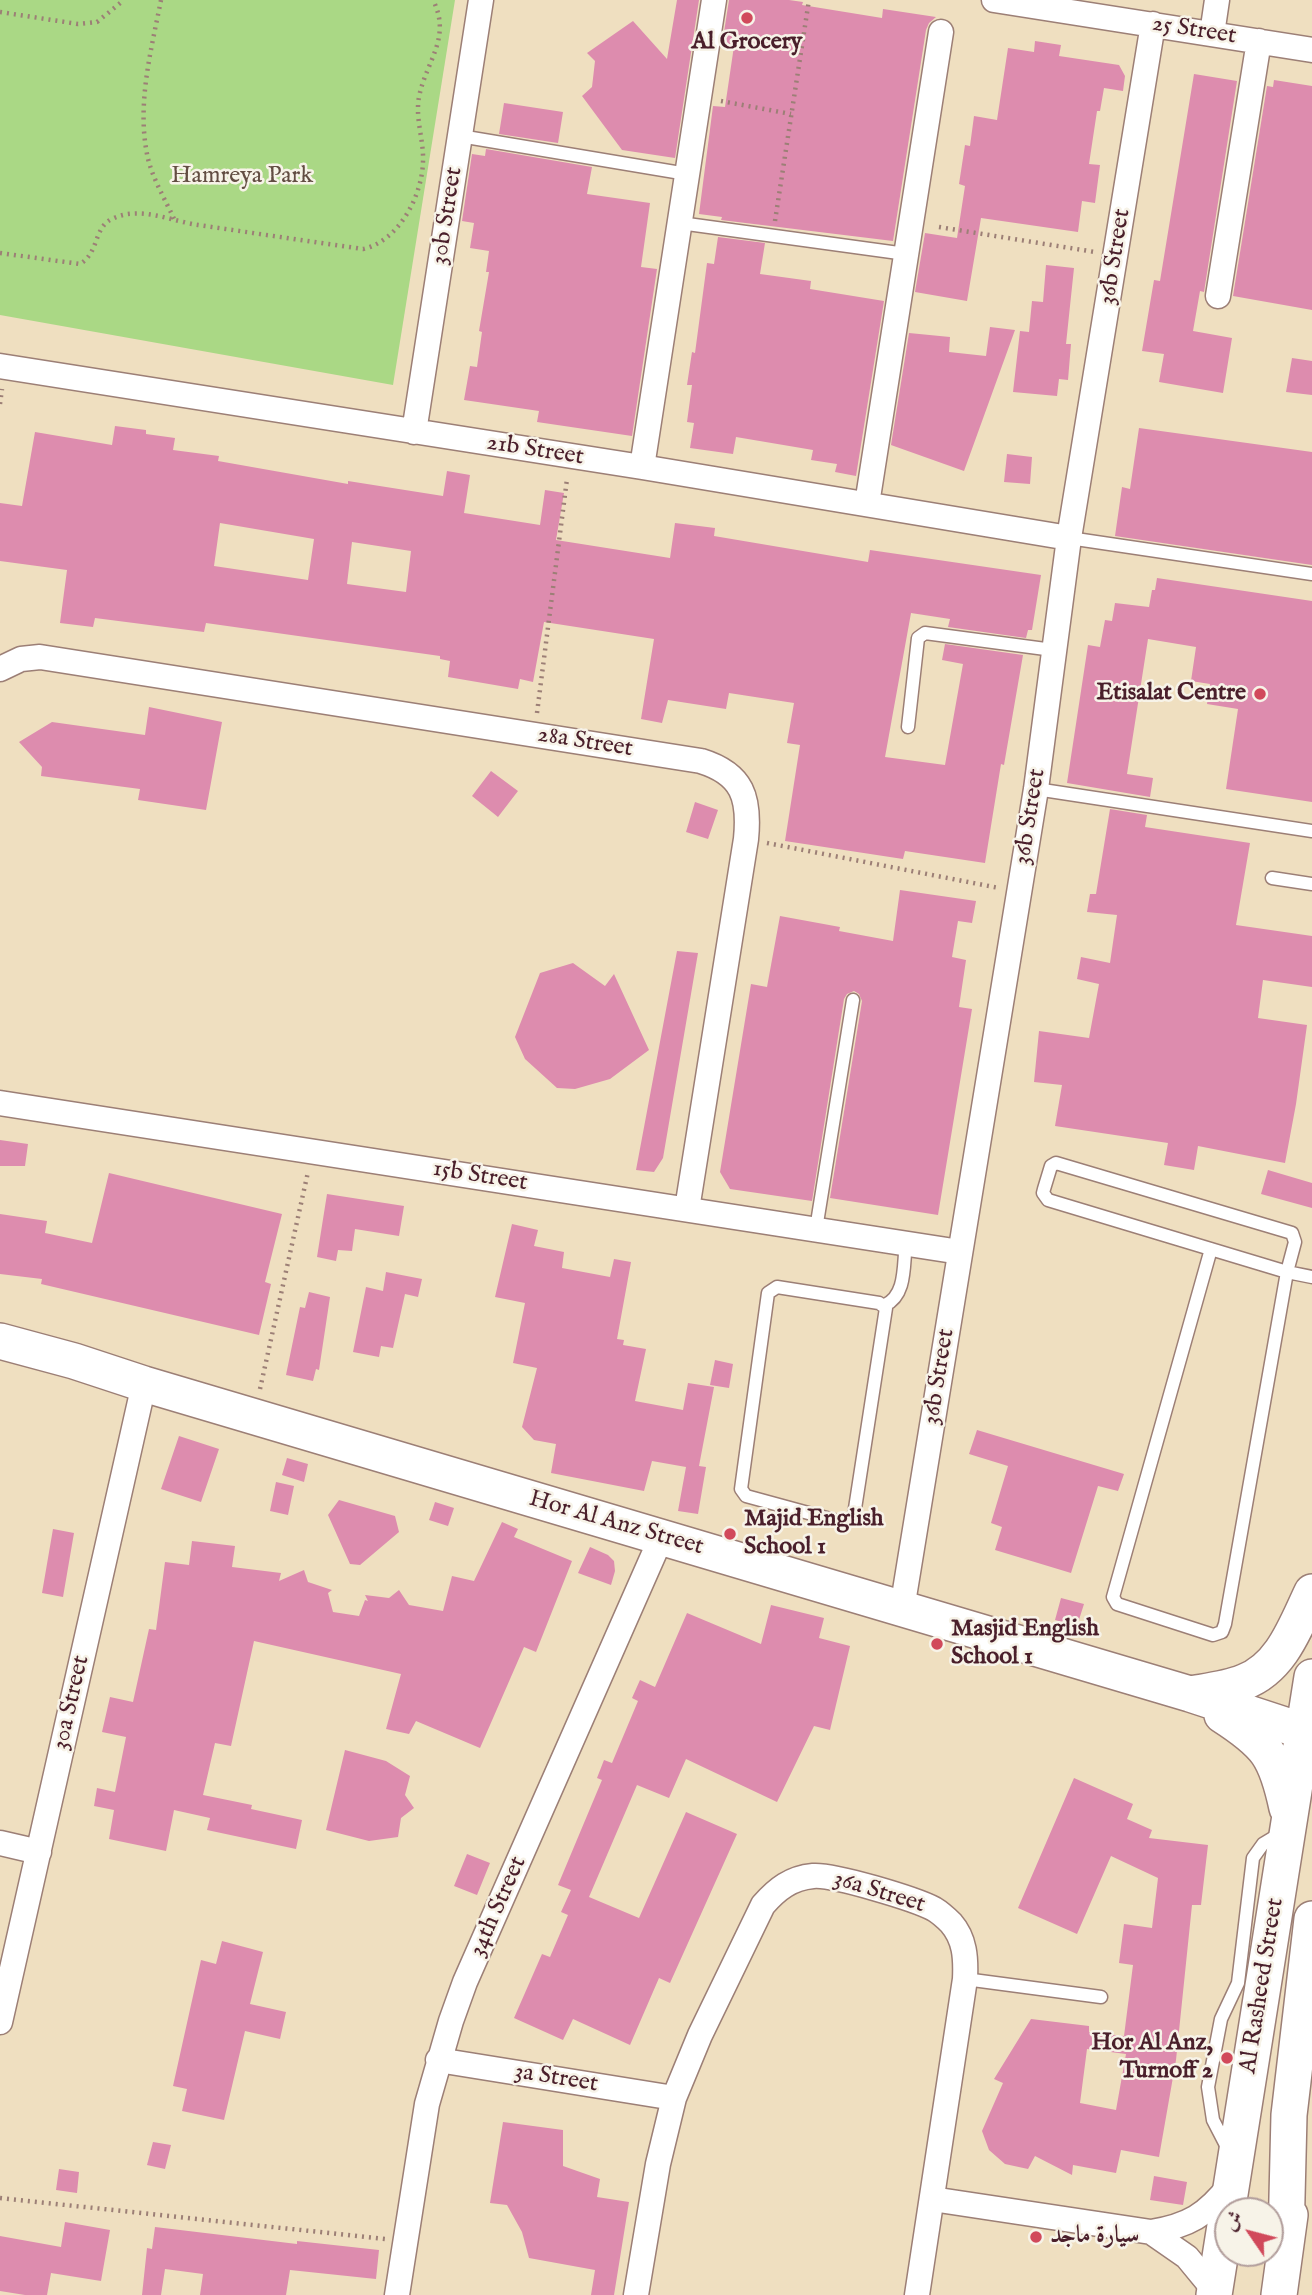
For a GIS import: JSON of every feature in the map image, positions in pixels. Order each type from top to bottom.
[{"type":"main road","name":"Hor Al Anz Street","points":[[0,1341],[1190,1695],[1308,1726]]},
{"type":"main road","points":[[1190,1695],[1244,1682],[1258,1676],[1270,1666],[1288,1640],[1312,1592]]},
{"type":"main road","name":"Al Rasheed Street","points":[[1214,2293],[1308,1726],[1312,1677]]},
{"type":"main road","points":[[1190,1695],[1253,1737],[1266,1750],[1279,1774],[1290,1826]]},
{"type":"main road","points":[[1286,2238],[1289,2115],[1312,1919]]},
{"type":"main road","points":[[1279,2295],[1312,2073]]},
{"type":"street","name":"30b Street","points":[[414,432],[481,0]]},
{"type":"street","points":[[642,467],[714,0]]},
{"type":"street","name":"25 Street","points":[[994,0],[1312,50]]},
{"type":"street","points":[[1212,34],[1217,0]]},
{"type":"street","name":"36b Street","points":[[902,1609],[1036,789],[1069,538],[1153,24]]},
{"type":"street","points":[[867,504],[941,32]]},
{"type":"street","points":[[1218,296],[1259,41]]},
{"type":"street","name":"21b Street","points":[[0,366],[642,467],[1069,538]]},
{"type":"street","name":"28a Street","points":[[0,669],[21,659],[40,657],[701,761],[718,766],[732,776],[742,790],[747,807],[746,839],[687,1209]]},
{"type":"street","name":"15b Street","points":[[0,1103],[960,1252]]},
{"type":"street","name":"30a Street","points":[[0,2022],[144,1384]]},
{"type":"street","name":"34th Street","points":[[397,2295],[421,2137],[438,2060],[465,1982],[661,1538]]},
{"type":"street","points":[[0,1843],[39,1852]]},
{"type":"street","name":"36a Street","points":[[636,2295],[658,2164],[674,2098],[699,2035],[758,1914],[777,1890],[795,1880],[815,1876],[836,1877],[935,1909],[950,1922],[961,1939],[966,1959],[917,2295]]},
{"type":"street","name":"3a Street","points":[[438,2060],[674,2098]]},
{"type":"street","points":[[932,2199],[1151,2232],[1174,2228],[1196,2218],[1215,2204],[1232,2173]]},
{"type":"street","points":[[1151,2232],[1187,2257],[1214,2293]]},
{"type":"lane","points":[[460,136],[687,174]]},
{"type":"lane","points":[[680,222],[906,254]]},
{"type":"lane","points":[[1069,538],[1312,574]]},
{"type":"lane","points":[[908,727],[918,638],[925,633],[1053,650]]},
{"type":"lane","points":[[1036,789],[1312,831]]},
{"type":"lane","points":[[1272,878],[1312,884]]},
{"type":"lane","points":[[816,1229],[853,1000]]},
{"type":"lane","points":[[1211,1249],[1113,1597],[1117,1604],[1213,1635],[1222,1632],[1225,1624],[1287,1272],[1295,1238],[1292,1233],[1060,1163],[1051,1166],[1043,1193],[1048,1200],[1211,1249],[1287,1272],[1312,1277]]},
{"type":"lane","points":[[885,1306],[852,1519],[845,1524],[746,1496],[741,1485],[768,1293],[777,1287],[783,1287],[885,1306],[894,1300],[901,1289],[905,1243]]},
{"type":"lane","points":[[965,1979],[1101,1997]]},
{"type":"path","points":[[0,12],[78,24],[97,22],[124,0]]},
{"type":"path","points":[[161,0],[144,97],[144,127],[148,157],[174,219]]},
{"type":"path","points":[[0,253],[80,264],[89,258],[105,224],[114,218],[136,213],[191,224],[363,249],[386,239],[399,226],[411,207],[424,161],[418,100],[442,24],[433,0]]},
{"type":"path","points":[[773,236],[809,0]]},
{"type":"path","points":[[699,97],[792,114]]},
{"type":"path","points":[[939,227],[1116,256]]},
{"type":"path","points":[[534,735],[569,457]]},
{"type":"path","points":[[746,839],[1019,892]]},
{"type":"path","points":[[254,1417],[312,1152]]},
{"type":"path","points":[[0,2197],[405,2242]]},
{"type":"green space","name":"Hamreya Park","points":[[0,0],[455,0],[393,385],[0,315]]},
{"type":"building","points":[[677,0],[699,0],[675,158],[622,150],[582,96],[592,87],[595,61],[587,53],[633,21],[667,59]]},
{"type":"building","points":[[729,0],[789,0],[803,2],[802,5],[882,18],[883,9],[936,17],[926,30],[893,241],[721,220],[722,217],[699,214],[713,106],[725,107],[734,46],[722,45]]},
{"type":"building","points":[[1035,41],[1061,45],[1059,56],[1119,65],[1125,76],[1123,91],[1104,88],[1100,111],[1097,111],[1089,164],[1100,165],[1095,203],[1082,201],[1078,232],[981,218],[967,301],[915,292],[925,233],[957,238],[965,186],[959,184],[965,145],[970,146],[974,116],[997,120],[1008,48],[1034,52]]},
{"type":"building","points":[[1194,74],[1237,81],[1204,292],[1200,291],[1193,331],[1232,338],[1223,393],[1159,382],[1164,354],[1142,351],[1154,280],[1160,281]]},
{"type":"building","points":[[1274,80],[1312,86],[1312,310],[1233,296],[1267,86],[1273,87]]},
{"type":"building","points":[[504,103],[563,112],[558,143],[499,134]]},
{"type":"building","points":[[486,149],[592,167],[587,194],[650,203],[641,267],[657,269],[632,436],[537,422],[539,411],[464,400],[470,366],[477,367],[482,332],[479,331],[489,272],[486,272],[489,251],[470,248],[474,223],[462,221],[472,154],[485,156]]},
{"type":"building","points":[[718,237],[765,243],[760,274],[811,281],[810,289],[884,301],[856,476],[835,472],[837,464],[811,460],[813,450],[736,437],[733,454],[690,448],[694,423],[687,422],[692,385],[687,385],[692,352],[695,353],[707,263],[714,264]]},
{"type":"building","points":[[1046,265],[1074,268],[1066,344],[1071,344],[1068,380],[1059,379],[1057,396],[1013,392],[1020,331],[1029,332],[1032,301],[1043,302]]},
{"type":"building","points":[[990,327],[1015,330],[964,471],[891,445],[909,333],[950,337],[949,352],[986,356]]},
{"type":"building","points":[[1292,358],[1312,361],[1312,395],[1286,392]]},
{"type":"building","points":[[115,426],[146,430],[146,434],[175,438],[173,450],[219,456],[218,461],[348,484],[348,481],[443,496],[447,471],[470,475],[464,513],[540,525],[545,490],[564,493],[556,540],[670,558],[675,523],[715,528],[714,536],[868,562],[870,550],[1041,575],[1032,630],[1028,630],[1026,638],[948,627],[950,619],[911,613],[885,757],[945,765],[963,664],[942,660],[945,644],[1023,655],[985,863],[905,851],[903,859],[785,841],[800,745],[787,743],[794,703],[729,693],[726,709],[668,700],[662,723],[641,719],[654,639],[544,622],[533,682],[520,679],[518,689],[448,677],[450,661],[440,659],[440,656],[206,623],[204,632],[95,618],[93,627],[60,623],[67,570],[0,561],[0,503],[22,506],[35,432],[112,445]],"holes":[[[220,523],[314,539],[308,580],[214,566]],[[352,542],[411,551],[406,592],[347,584]]]},
{"type":"building","points":[[1139,428],[1312,452],[1312,565],[1115,536],[1122,487],[1130,489]]},
{"type":"building","points":[[1007,454],[1032,457],[1030,484],[1004,482]]},
{"type":"building","points":[[1157,578],[1312,601],[1312,802],[1226,789],[1238,709],[1207,704],[1210,684],[1191,681],[1196,647],[1148,639],[1127,774],[1153,778],[1150,797],[1067,783],[1088,645],[1100,647],[1105,620],[1112,621],[1115,603],[1149,607]]},
{"type":"building","points":[[149,707],[222,722],[206,810],[138,800],[140,789],[41,776],[42,767],[19,742],[52,722],[145,735]]},
{"type":"building","points":[[491,771],[518,791],[498,817],[472,796]]},
{"type":"building","points":[[695,802],[718,810],[708,839],[686,832]]},
{"type":"building","points":[[1110,809],[1147,815],[1145,827],[1250,843],[1236,925],[1312,936],[1312,987],[1263,980],[1258,1018],[1307,1025],[1285,1163],[1198,1146],[1194,1170],[1164,1165],[1168,1143],[1055,1126],[1062,1085],[1034,1082],[1039,1031],[1089,1038],[1099,984],[1077,979],[1081,957],[1110,963],[1117,915],[1087,912],[1090,894],[1096,894]]},
{"type":"building","points":[[900,890],[976,901],[972,923],[958,921],[952,957],[966,960],[959,1007],[972,1009],[938,1215],[830,1198],[862,1001],[854,991],[844,999],[812,1201],[730,1189],[720,1172],[751,984],[767,987],[780,916],[840,927],[839,931],[893,941]]},
{"type":"building","points":[[677,951],[698,953],[663,1158],[654,1172],[636,1170]]},
{"type":"building","points":[[573,963],[605,986],[614,974],[649,1050],[610,1079],[575,1089],[557,1088],[525,1059],[515,1037],[540,973]]},
{"type":"building","points":[[0,1140],[28,1144],[25,1166],[0,1166]]},
{"type":"building","points":[[1268,1170],[1312,1183],[1312,1208],[1261,1194]]},
{"type":"building","points":[[109,1173],[282,1214],[265,1282],[271,1284],[259,1335],[41,1284],[42,1279],[0,1274],[0,1214],[47,1221],[45,1233],[92,1243]]},
{"type":"building","points":[[327,1194],[404,1206],[399,1236],[355,1229],[352,1251],[338,1250],[336,1261],[317,1257]]},
{"type":"building","points":[[512,1224],[538,1230],[534,1246],[564,1252],[562,1268],[610,1277],[614,1259],[631,1262],[617,1339],[624,1340],[623,1345],[646,1349],[635,1401],[683,1410],[688,1383],[714,1387],[699,1466],[706,1467],[698,1514],[678,1511],[686,1467],[652,1461],[644,1491],[551,1473],[556,1444],[534,1440],[522,1427],[537,1368],[513,1363],[525,1303],[495,1297]]},
{"type":"building","points":[[386,1272],[422,1279],[418,1297],[405,1294],[393,1348],[381,1346],[379,1357],[353,1352],[366,1287],[383,1291]]},
{"type":"building","points":[[309,1292],[330,1297],[319,1370],[316,1369],[313,1381],[286,1375],[300,1307],[305,1308]]},
{"type":"building","points":[[715,1360],[733,1364],[729,1388],[710,1385]]},
{"type":"building","points":[[977,1430],[1124,1474],[1118,1491],[1098,1486],[1071,1573],[995,1550],[1002,1527],[991,1523],[1008,1466],[969,1454]]},
{"type":"building","points":[[179,1436],[219,1449],[201,1502],[161,1489]]},
{"type":"building","points":[[287,1458],[308,1464],[304,1482],[282,1475]]},
{"type":"building","points":[[276,1482],[294,1486],[288,1515],[270,1511]]},
{"type":"building","points":[[339,1500],[395,1516],[399,1532],[360,1565],[350,1564],[328,1515]]},
{"type":"building","points":[[435,1502],[454,1508],[448,1526],[429,1520]]},
{"type":"building","points":[[502,1522],[518,1529],[514,1537],[572,1561],[536,1652],[524,1647],[480,1748],[416,1721],[409,1734],[386,1729],[401,1674],[254,1641],[231,1746],[215,1743],[203,1795],[252,1805],[251,1809],[302,1820],[296,1849],[207,1830],[210,1818],[174,1810],[166,1851],[109,1839],[114,1810],[94,1806],[97,1788],[115,1792],[126,1737],[102,1732],[110,1697],[133,1702],[149,1629],[156,1630],[165,1562],[189,1565],[192,1541],[235,1546],[232,1567],[281,1573],[279,1581],[304,1570],[308,1582],[332,1590],[328,1593],[333,1612],[359,1616],[365,1600],[368,1601],[365,1595],[389,1598],[399,1590],[409,1605],[443,1611],[452,1576],[474,1581]]},
{"type":"building","points":[[53,1529],[74,1533],[63,1597],[42,1593]]},
{"type":"building","points":[[590,1547],[608,1555],[614,1561],[615,1571],[611,1585],[578,1573]]},
{"type":"building","points":[[1061,1598],[1084,1604],[1077,1626],[1055,1620]]},
{"type":"building","points":[[771,1605],[824,1618],[819,1638],[850,1646],[830,1730],[814,1726],[777,1802],[686,1759],[669,1798],[637,1785],[589,1897],[639,1918],[686,1812],[737,1834],[670,1983],[659,1978],[630,2045],[573,2019],[563,2040],[514,2018],[542,1954],[550,1957],[568,1915],[561,1912],[571,1890],[558,1885],[602,1780],[597,1778],[604,1760],[612,1763],[638,1701],[632,1698],[640,1680],[655,1687],[687,1613],[761,1644]]},
{"type":"building","points":[[345,1750],[386,1761],[410,1776],[405,1795],[414,1808],[401,1818],[398,1837],[369,1841],[326,1830]]},
{"type":"building","points":[[1074,1778],[1133,1804],[1127,1819],[1152,1830],[1149,1838],[1208,1845],[1201,1905],[1192,1905],[1176,2060],[1159,2157],[1121,2150],[1116,2173],[1073,2165],[1072,2175],[1035,2156],[1028,2169],[1005,2164],[989,2150],[982,2131],[1003,2083],[994,2079],[1031,2019],[1089,2026],[1089,2032],[1124,2036],[1133,1965],[1119,1963],[1124,1924],[1152,1928],[1158,1878],[1111,1856],[1077,1934],[1018,1908]],"holes":[[[1087,2049],[1126,2054],[1116,2110],[1080,2103]]]},
{"type":"building","points":[[467,1854],[490,1863],[477,1895],[454,1886]]},
{"type":"building","points":[[222,1941],[263,1952],[250,2004],[286,2012],[280,2039],[245,2031],[224,2120],[182,2111],[187,2089],[173,2086],[201,1960],[216,1964]]},
{"type":"building","points":[[503,2122],[563,2130],[563,2166],[600,2179],[597,2197],[629,2202],[614,2295],[591,2295],[595,2270],[529,2258],[522,2232],[507,2205],[490,2203]]},
{"type":"building","points":[[153,2142],[171,2145],[165,2169],[147,2165]]},
{"type":"building","points":[[59,2169],[79,2172],[77,2193],[56,2190]]},
{"type":"building","points":[[1154,2176],[1187,2182],[1183,2205],[1150,2200]]},
{"type":"building","points":[[65,2222],[110,2230],[101,2281],[51,2273],[47,2295],[0,2291],[0,2236],[61,2247]]},
{"type":"building","points":[[155,2227],[297,2244],[297,2241],[379,2250],[376,2279],[290,2270],[286,2295],[200,2295],[203,2274],[165,2269],[161,2295],[142,2295],[147,2248],[152,2249]]},
{"type":"place","name":"Al Grocery","points":[[747,18]]},
{"type":"place","name":"Etisalat Centre","points":[[1260,694]]},
{"type":"place","name":"Majid English School 1","points":[[730,1534]]},
{"type":"place","name":"Masjid English School 1","points":[[937,1644]]},
{"type":"place","name":"Hor Al Anz, Turnoff 2","points":[[1227,2058]]},
{"type":"place","name":"سيارة ماجد","points":[[1036,2237]]}]
